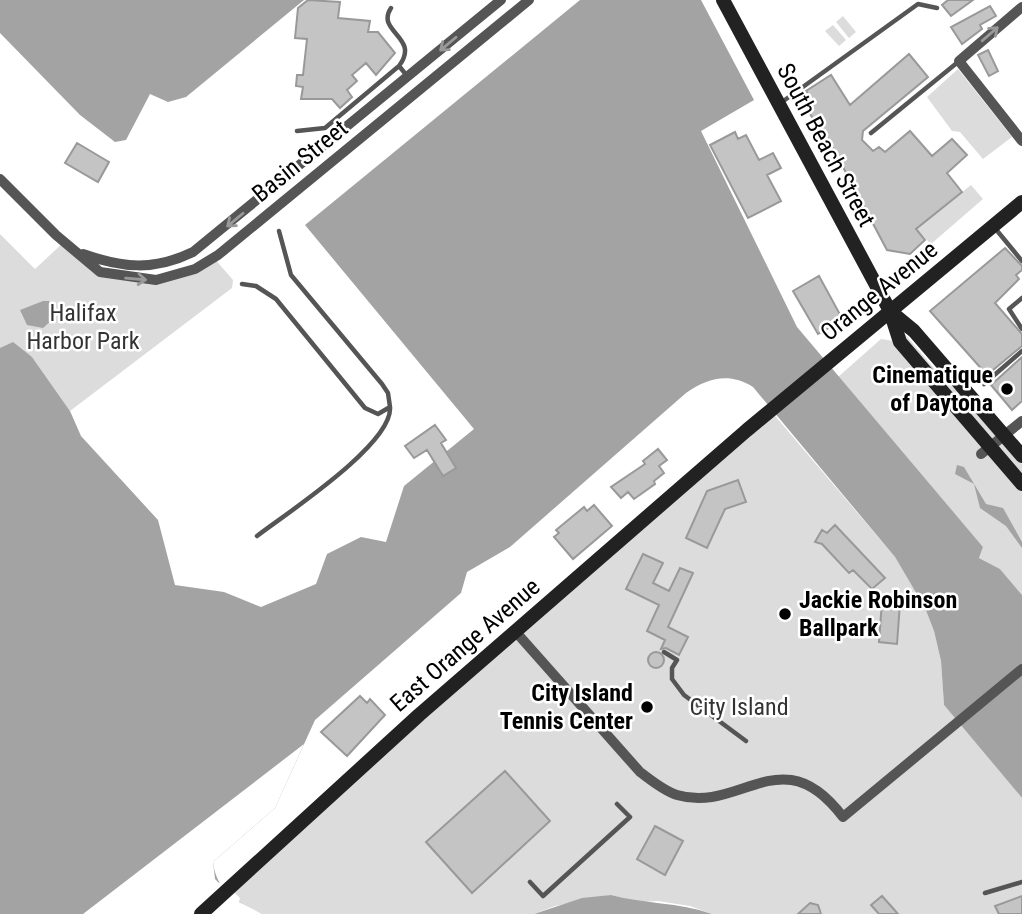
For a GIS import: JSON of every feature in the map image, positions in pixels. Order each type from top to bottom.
[{"type":"street","name":"Basin Street","points":[[76,252],[129,267],[153,267],[173,262],[208,241],[501,0]]},
{"type":"street","name":"South Beach Street","points":[[723,0],[890,311],[900,342],[986,450],[1022,484]]},
{"type":"street","name":"Basin Street","points":[[0,179],[100,272],[156,280],[195,269],[218,255],[293,194],[523,2]]},
{"type":"street","points":[[1022,6],[959,61],[1022,141]]},
{"type":"street","points":[[407,78],[417,92]]},
{"type":"street","points":[[357,119],[368,132]]},
{"type":"street","points":[[281,182],[293,194]]},
{"type":"street","name":"Orange Avenue","points":[[764,415],[1022,202]]},
{"type":"street","points":[[208,241],[218,255]]},
{"type":"street","name":"South Beach Street","points":[[890,311],[914,331],[1022,456]]},
{"type":"street","name":"East Orange Avenue","points":[[201,914],[419,715],[764,415]]},
{"type":"street","points":[[986,450],[1022,421]]},
{"type":"street","points":[[515,631],[640,772],[665,789],[693,797],[716,795],[772,778],[800,782],[824,794],[843,817],[1022,669]]},
{"type":"lane","points":[[779,105],[918,4],[937,8]]},
{"type":"lane","points":[[297,131],[325,128],[399,66],[406,57],[406,50],[387,18],[391,8]]},
{"type":"lane","points":[[871,133],[959,61]]},
{"type":"lane","points":[[399,66],[407,78]]},
{"type":"lane","points":[[348,109],[357,119]]},
{"type":"lane","points":[[993,226],[1022,261]]},
{"type":"lane","points":[[257,536],[374,444],[389,421],[388,393],[291,275],[279,232]]},
{"type":"lane","points":[[242,284],[256,286],[276,299],[365,408],[378,414],[390,407]]},
{"type":"lane","points":[[1022,298],[1009,309],[1022,329]]},
{"type":"lane","points":[[984,384],[1022,351]]},
{"type":"lane","points":[[664,652],[677,660],[672,668],[671,679],[684,695],[746,741]]},
{"type":"lane","points":[[530,882],[543,896],[630,817],[617,804]]},
{"type":"lane","points":[[985,893],[1022,882]]},
{"type":"green space","points":[[843,16],[856,32],[849,38],[836,22]]},
{"type":"green space","points":[[833,25],[846,40],[839,46],[825,31]]},
{"type":"green space","points":[[958,69],[1012,137],[983,159],[960,132],[952,131],[927,97]]},
{"type":"green space","points":[[971,185],[983,199],[931,244],[916,229]]},
{"type":"green space","name":"Halifax Harbor Park","points":[[0,234],[35,269],[64,242],[100,272],[156,280],[214,258],[233,280],[232,288],[70,411],[32,357],[0,348]]},
{"type":"green space","points":[[904,333],[944,380],[968,400],[1022,464],[1022,476],[908,342]]},
{"type":"green space","points":[[881,339],[900,342],[1022,484],[1022,595],[1000,569],[979,558],[983,547],[838,377]]},
{"type":"green space","name":"City Island","points":[[770,410],[895,557],[925,608],[934,631],[941,661],[944,705],[1022,798],[1022,914],[712,914],[690,906],[658,901],[636,902],[611,895],[555,906],[534,914],[262,914],[239,902],[229,893]]},
{"type":"shaded area","points":[[0,0],[304,0],[186,97],[168,102],[150,94],[126,140],[115,142],[80,115],[0,33]]},
{"type":"shaded area","points":[[580,0],[701,0],[754,100],[701,131],[797,327],[983,547],[979,558],[1000,569],[1022,595],[1022,798],[944,705],[941,661],[934,631],[925,608],[895,557],[753,387],[727,378],[702,384],[686,393],[510,547],[467,572],[461,593],[315,720],[275,808],[213,862],[223,888],[237,900],[262,914],[0,914],[0,348],[13,342],[32,357],[70,411],[81,436],[158,520],[175,585],[224,592],[261,607],[316,584],[327,554],[361,537],[386,542],[404,486],[474,429],[305,225]]},
{"type":"shaded area","points":[[49,301],[54,309],[53,319],[43,328],[27,325],[20,310]]},
{"type":"shaded area","points":[[957,465],[964,467],[986,504],[1003,508],[1022,542],[1022,548],[1006,526],[980,508],[974,484],[955,474]]},
{"type":"shaded area","points":[[611,895],[687,907],[712,914],[534,914],[582,898]]},
{"type":"pier","points":[[304,744],[275,808],[213,862],[215,879],[219,883],[222,881],[240,898],[239,902],[262,914],[83,914]]},
{"type":"building","points":[[308,0],[340,2],[338,18],[370,21],[368,32],[378,32],[395,53],[376,75],[366,63],[352,75],[357,81],[347,90],[352,97],[340,108],[332,99],[301,99],[303,87],[296,86],[297,75],[303,75],[307,39],[295,38],[298,8]]},
{"type":"building","points":[[948,0],[973,0],[951,16],[942,5]]},
{"type":"building","points":[[990,6],[996,16],[980,25],[982,29],[962,44],[951,27]]},
{"type":"building","points":[[988,50],[998,71],[989,76],[978,55]]},
{"type":"building","points":[[909,54],[928,77],[863,131],[862,140],[873,151],[879,147],[885,152],[910,131],[932,156],[952,139],[967,155],[947,173],[962,192],[916,229],[925,240],[910,254],[887,250],[818,120],[815,122],[802,101],[810,96],[806,91],[831,75],[850,105]]},
{"type":"building","points":[[735,132],[738,139],[746,135],[759,160],[773,153],[781,168],[767,175],[781,201],[748,218],[710,145]]},
{"type":"building","points":[[77,143],[109,162],[98,182],[65,163]]},
{"type":"building","points":[[1005,248],[1022,266],[1022,270],[1016,275],[1019,279],[995,303],[1022,334],[1022,346],[987,375],[930,311]]},
{"type":"building","points":[[819,276],[843,320],[818,334],[793,291]]},
{"type":"building","points":[[1022,357],[1022,401],[1012,410],[991,385]]},
{"type":"building","points":[[435,425],[446,440],[441,443],[456,468],[443,476],[427,450],[414,458],[405,446]]},
{"type":"building","points":[[658,449],[667,460],[659,466],[664,473],[654,481],[655,484],[634,499],[628,492],[621,498],[611,487],[645,464],[643,461]]},
{"type":"building","points":[[738,480],[746,502],[725,509],[707,548],[686,538],[707,491]]},
{"type":"building","points":[[594,505],[612,526],[573,559],[554,537],[559,533],[556,530],[584,507],[587,511]]},
{"type":"building","points":[[835,525],[885,578],[872,589],[853,570],[849,573],[822,544],[815,542],[822,530],[827,533]]},
{"type":"building","points":[[643,554],[663,563],[653,583],[669,591],[680,568],[693,573],[668,627],[688,637],[679,655],[666,648],[661,649],[665,640],[647,631],[659,605],[626,589]]},
{"type":"building","points":[[882,601],[900,603],[897,644],[879,642]]},
{"type":"building","points":[[656,652],[662,654],[662,666],[656,668],[650,666],[648,660],[650,654]]},
{"type":"building","points":[[360,696],[367,703],[370,699],[385,715],[347,756],[321,732]]},
{"type":"building","points":[[505,771],[550,821],[472,893],[426,842]]},
{"type":"building","points":[[655,826],[683,841],[665,875],[637,859]]},
{"type":"building","points":[[882,896],[898,914],[879,914],[871,905]]},
{"type":"building","points":[[1022,896],[1022,914],[999,914],[995,906]]},
{"type":"building","points":[[810,903],[818,905],[821,914],[798,914]]},
{"type":"place","name":"Cinematique of Daytona","points":[[1007,389]]},
{"type":"place","name":"Jackie Robinson Ballpark","points":[[785,614]]},
{"type":"place","name":"City Island Tennis Center","points":[[647,707]]}]
